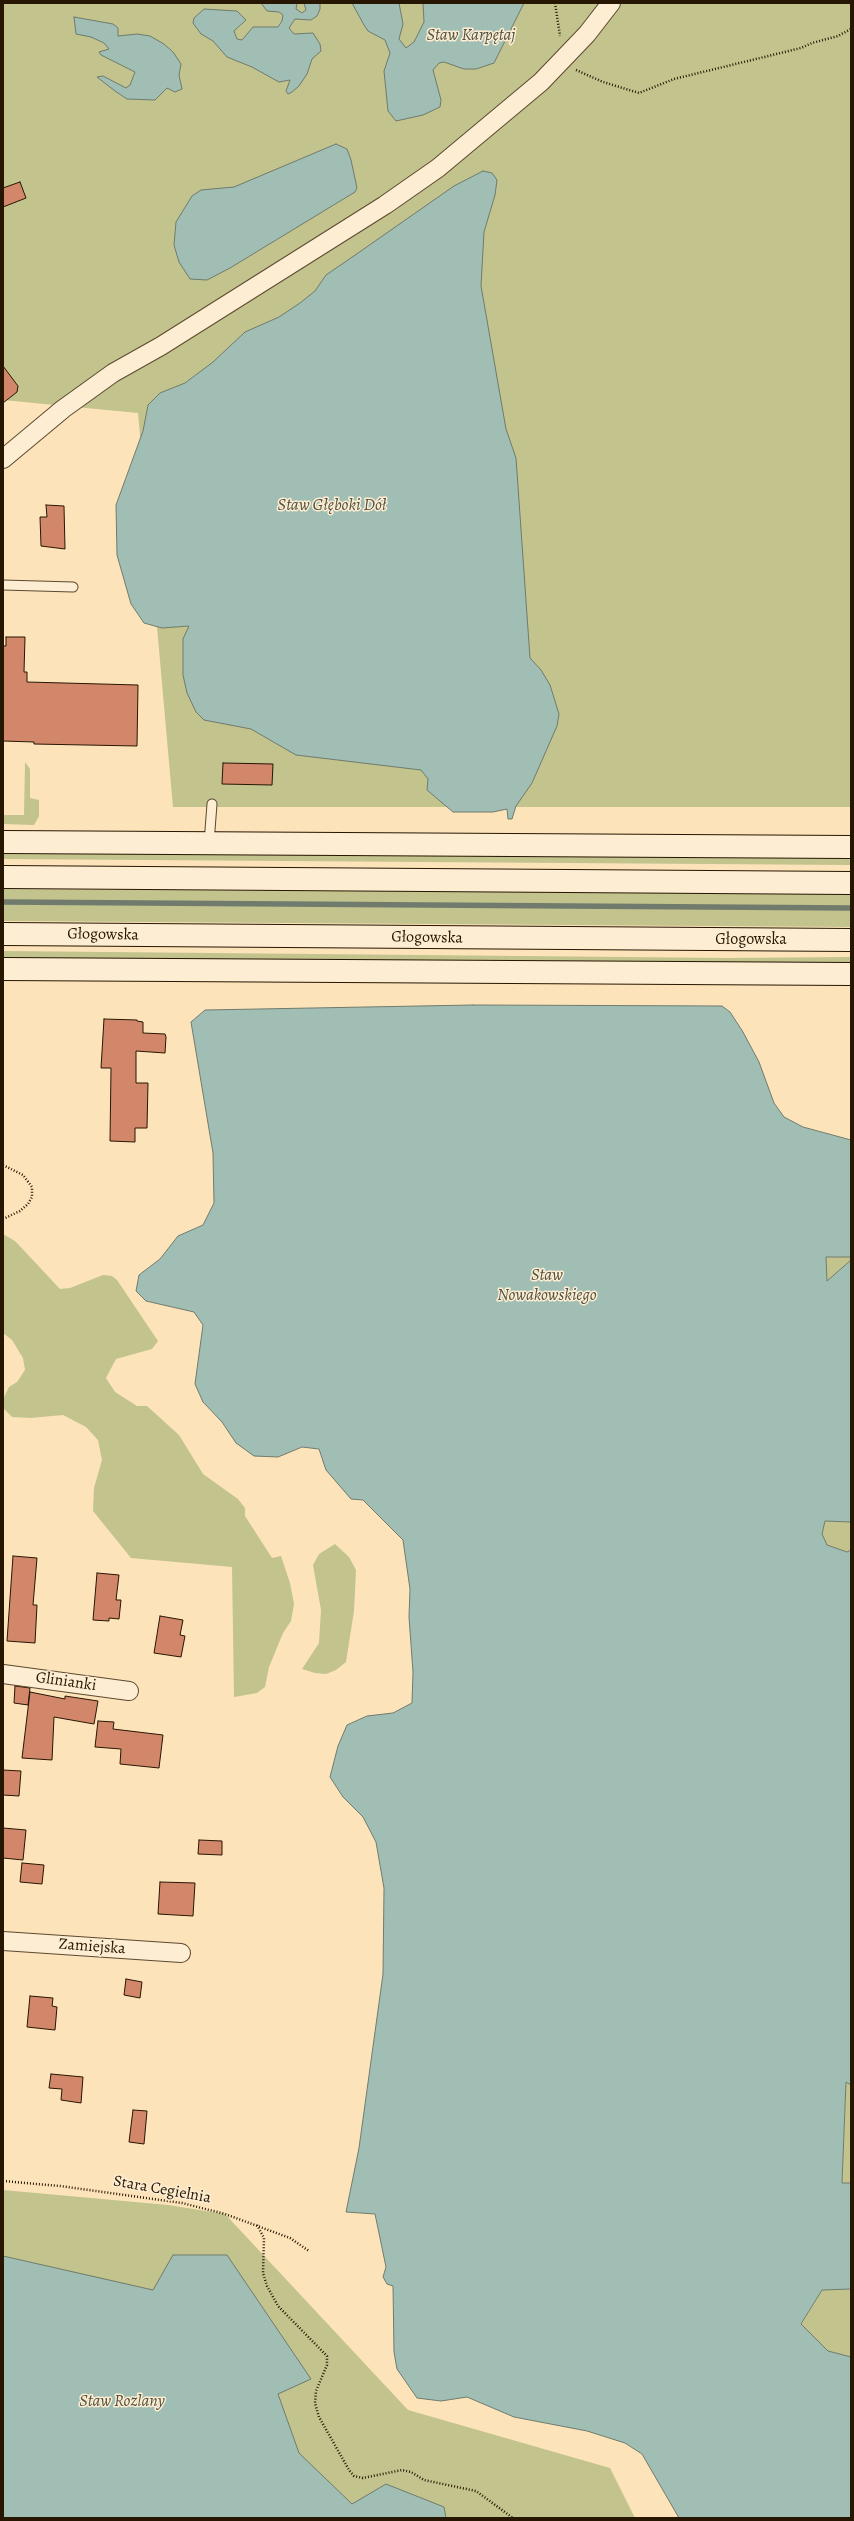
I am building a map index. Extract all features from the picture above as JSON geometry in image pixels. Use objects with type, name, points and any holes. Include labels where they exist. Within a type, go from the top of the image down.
[{"type":"street","points":[[3,460],[63,409],[113,373],[167,342],[427,176],[481,134],[541,82],[599,21],[611,3]]},
{"type":"street","points":[[3,842],[851,847]]},
{"type":"street","points":[[3,877],[851,883]]},
{"type":"street","name":"Głogowska","points":[[3,934],[851,940]]},
{"type":"street","name":"Głogowska","points":[[3,969],[851,974]]},
{"type":"street","name":"Glinianki","points":[[3,1674],[129,1691]]},
{"type":"street","name":"Zamiejska","points":[[3,1940],[181,1953]]},
{"type":"lane","points":[[3,585],[73,587]]},
{"type":"lane","points":[[209,843],[212,804]]},
{"type":"path","points":[[555,3],[563,60],[571,68],[603,82],[639,93],[674,79],[801,48],[812,43],[838,36],[851,29]]},
{"type":"path","points":[[3,1165],[23,1175],[32,1187],[32,1197],[28,1204],[20,1211],[3,1219]]},
{"type":"path","name":"Stara Cegielnia","points":[[3,2181],[60,2186],[182,2203],[258,2225],[290,2238],[309,2251]]},
{"type":"path","points":[[258,2225],[264,2238],[263,2273],[267,2286],[278,2306],[327,2356],[327,2365],[316,2391],[315,2403],[319,2417],[348,2470],[354,2476],[362,2478],[402,2470],[411,2472],[424,2480],[476,2491],[513,2518]]},
{"type":"green space","points":[[3,3],[851,3],[851,807],[173,807],[138,413],[3,400]]},
{"type":"green space","points":[[25,762],[30,769],[30,798],[39,800],[39,816],[34,825],[3,824],[3,815],[24,815]]},
{"type":"green space","points":[[3,851],[851,857],[851,865],[3,859]]},
{"type":"green space","points":[[3,889],[851,894],[851,927],[3,921]]},
{"type":"green space","points":[[3,951],[727,958],[851,957],[851,964],[83,958],[3,959]]},
{"type":"green space","points":[[3,1234],[15,1241],[60,1289],[70,1288],[103,1275],[112,1276],[117,1280],[158,1341],[152,1349],[116,1359],[106,1378],[115,1392],[137,1406],[147,1406],[179,1435],[203,1474],[238,1499],[245,1508],[245,1516],[272,1558],[281,1556],[290,1583],[294,1604],[291,1621],[283,1633],[269,1667],[265,1687],[257,1693],[234,1697],[232,1567],[131,1558],[93,1511],[94,1488],[102,1460],[98,1440],[86,1427],[63,1415],[30,1418],[12,1417],[4,1409],[4,1397],[9,1387],[17,1382],[25,1370],[23,1358],[12,1340],[3,1333]]},
{"type":"green space","points":[[826,1257],[851,1257],[851,1260],[827,1282]]},
{"type":"green space","points":[[825,1521],[851,1522],[851,1550],[847,1552],[826,1545],[822,1534]]},
{"type":"green space","points":[[335,1544],[349,1557],[356,1570],[354,1611],[346,1662],[336,1670],[326,1674],[315,1673],[302,1669],[319,1643],[321,1610],[313,1565],[319,1554]]},
{"type":"green space","points":[[846,2082],[851,2085],[851,2183],[842,2183]]},
{"type":"green space","points":[[3,2190],[168,2205],[225,2214],[408,2410],[610,2468],[635,2518],[3,2518]]},
{"type":"green space","points":[[851,2289],[851,2357],[828,2351],[801,2325],[822,2290]]},
{"type":"water","points":[[261,3],[297,3],[296,9],[302,13],[306,10],[304,3],[320,3],[320,9],[317,16],[311,20],[295,19],[289,28],[294,34],[313,33],[320,44],[321,51],[312,59],[307,74],[299,86],[288,94],[286,91],[290,80],[279,82],[252,67],[227,57],[213,41],[201,34],[193,23],[194,18],[204,9],[237,11],[246,20],[234,31],[237,39],[242,40],[253,27],[278,27],[282,21],[283,15],[279,12],[267,11]]},
{"type":"water","name":"Staw Karpętaj","points":[[352,3],[399,3],[403,24],[399,39],[406,48],[414,42],[424,22],[423,3],[524,3],[494,63],[476,69],[464,69],[444,62],[439,63],[433,70],[441,100],[440,107],[423,115],[396,121],[388,111],[384,71],[390,53],[385,40],[368,31]]},
{"type":"water","points":[[74,17],[113,24],[118,28],[118,36],[137,34],[150,36],[164,44],[173,52],[181,64],[179,75],[182,89],[175,92],[167,88],[155,100],[127,99],[115,91],[97,77],[103,76],[126,88],[130,85],[135,72],[101,55],[99,52],[109,49],[104,43],[91,37],[76,34]]},
{"type":"water","points":[[336,144],[347,149],[357,188],[355,192],[230,268],[207,280],[190,279],[179,262],[174,245],[176,222],[192,196],[201,190],[234,187]]},
{"type":"water","name":"Staw Głęboki Dół","points":[[483,171],[492,173],[497,180],[495,195],[484,232],[481,286],[506,429],[516,458],[530,658],[541,670],[550,685],[559,714],[557,726],[532,783],[516,806],[512,819],[508,819],[507,809],[493,812],[453,812],[427,790],[428,779],[421,770],[296,755],[251,729],[204,720],[196,712],[187,693],[183,675],[183,639],[189,626],[162,628],[144,623],[131,604],[117,555],[116,505],[143,431],[148,405],[160,393],[185,383],[213,362],[245,332],[279,317],[300,303],[315,291],[326,275],[454,186]]},
{"type":"water","name":"Staw Nowakowskiego","points":[[473,1005],[722,1006],[730,1012],[743,1032],[759,1062],[774,1103],[784,1117],[803,1127],[851,1140],[851,1257],[826,1257],[827,1281],[851,1260],[851,1522],[825,1521],[822,1534],[827,1545],[847,1552],[851,1550],[851,2085],[846,2082],[842,2183],[851,2183],[851,2289],[822,2290],[801,2324],[828,2351],[851,2357],[851,2518],[679,2518],[642,2454],[625,2443],[587,2431],[514,2417],[467,2397],[441,2401],[417,2398],[397,2369],[394,2352],[393,2286],[387,2284],[383,2277],[386,2267],[375,2214],[346,2212],[359,2148],[383,1974],[384,1888],[376,1842],[363,1817],[343,1797],[330,1777],[338,1746],[347,1725],[367,1716],[393,1713],[412,1703],[413,1672],[409,1617],[410,1589],[403,1540],[363,1500],[351,1499],[326,1470],[319,1449],[302,1447],[278,1457],[254,1456],[236,1443],[222,1422],[203,1402],[195,1384],[203,1325],[194,1312],[146,1301],[136,1291],[139,1275],[160,1259],[178,1236],[203,1225],[214,1203],[213,1153],[191,1022],[205,1010]]},
{"type":"water","name":"Staw Rozlany","points":[[173,2255],[227,2255],[311,2379],[278,2394],[299,2453],[352,2504],[386,2484],[444,2507],[446,2518],[3,2518],[3,2256],[153,2290]]},
{"type":"building","points":[[20,182],[26,198],[3,207],[3,188]]},
{"type":"building","points":[[3,366],[18,386],[17,392],[3,403]]},
{"type":"building","points":[[46,505],[64,506],[65,549],[41,546],[40,517],[47,517]]},
{"type":"building","points":[[6,637],[25,637],[24,672],[27,672],[27,682],[138,685],[137,746],[34,744],[34,742],[3,741],[3,646],[6,646]]},
{"type":"building","points":[[223,763],[273,764],[272,785],[222,784]]},
{"type":"building","points":[[104,1019],[137,1020],[143,1022],[143,1033],[165,1034],[166,1037],[165,1053],[136,1051],[136,1083],[148,1083],[147,1128],[135,1128],[135,1142],[110,1141],[111,1068],[101,1068]]},
{"type":"building","points":[[13,1556],[37,1558],[33,1605],[37,1605],[35,1643],[7,1641]]},
{"type":"building","points":[[97,1573],[119,1575],[116,1600],[121,1600],[119,1619],[109,1618],[109,1621],[93,1620]]},
{"type":"building","points":[[160,1616],[183,1620],[180,1635],[185,1636],[181,1657],[154,1653]]},
{"type":"building","points":[[15,1686],[30,1688],[28,1705],[14,1703]]},
{"type":"building","points":[[30,1692],[65,1699],[65,1696],[98,1701],[94,1724],[54,1717],[52,1760],[22,1758]]},
{"type":"building","points":[[98,1721],[114,1722],[113,1729],[163,1735],[159,1768],[120,1764],[121,1749],[95,1747]]},
{"type":"building","points":[[3,1770],[21,1771],[19,1796],[3,1795]]},
{"type":"building","points":[[3,1828],[26,1830],[23,1860],[3,1858]]},
{"type":"building","points":[[199,1840],[222,1841],[222,1855],[198,1854]]},
{"type":"building","points":[[22,1863],[44,1865],[42,1884],[20,1882]]},
{"type":"building","points":[[160,1882],[195,1883],[193,1916],[158,1914]]},
{"type":"building","points":[[126,1979],[142,1982],[140,1998],[124,1995]]},
{"type":"building","points":[[30,1996],[53,1998],[52,2006],[57,2007],[55,2030],[27,2027]]},
{"type":"building","points":[[51,2074],[83,2077],[81,2103],[61,2100],[62,2089],[49,2088]]},
{"type":"building","points":[[133,2110],[147,2111],[144,2144],[129,2142]]},
{"type":"waterway","points":[[3,902],[851,908]]}]
